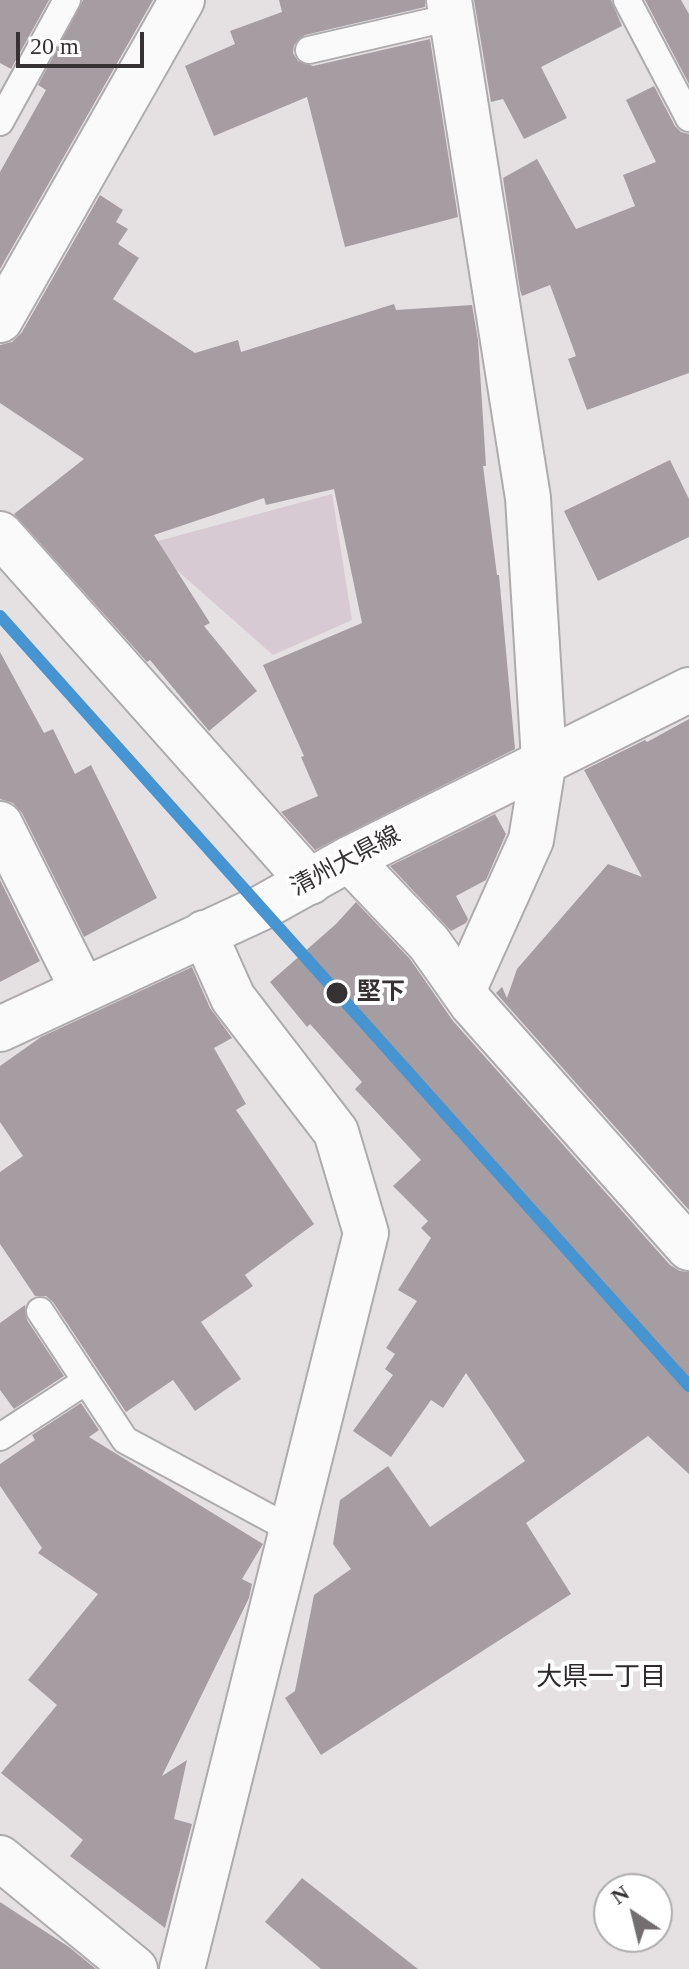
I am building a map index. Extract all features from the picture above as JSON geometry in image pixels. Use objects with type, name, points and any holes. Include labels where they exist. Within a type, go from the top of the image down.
[{"type":"street","points":[[0,320],[182,0]]},
{"type":"street","points":[[451,9],[528,498],[544,760],[531,840],[463,991]]},
{"type":"street","points":[[0,534],[310,882]]},
{"type":"street","name":"清州大県線","points":[[0,1029],[263,907],[349,859],[689,690]]},
{"type":"street","points":[[0,824],[83,990]]},
{"type":"street","points":[[349,859],[429,943],[463,991],[689,1248]]},
{"type":"street","points":[[182,1969],[366,1233],[336,1132],[233,998],[204,933]]},
{"type":"street","points":[[0,1858],[135,1969]]},
{"type":"lane","points":[[0,122],[67,0]]},
{"type":"lane","points":[[627,0],[689,118]]},
{"type":"lane","points":[[309,50],[451,9]]},
{"type":"lane","points":[[40,1311],[125,1440],[292,1530]]},
{"type":"lane","points":[[0,1437],[86,1381]]},
{"type":"shaded area","points":[[332,494],[352,620],[273,655],[147,544]]},
{"type":"building","points":[[0,0],[49,0],[11,69],[0,63]]},
{"type":"building","points":[[83,0],[153,0],[0,269],[0,172],[46,90],[38,85]]},
{"type":"building","points":[[279,0],[425,0],[425,7],[305,35],[294,45],[293,53],[298,61],[313,66],[430,39],[458,217],[345,247],[307,97],[214,136],[185,66],[235,44],[230,31],[282,12]]},
{"type":"building","points":[[474,0],[611,0],[622,26],[541,67],[567,118],[524,139],[503,99],[491,102]]},
{"type":"building","points":[[645,0],[681,0],[689,14],[689,84]]},
{"type":"building","points":[[654,86],[675,126],[689,134],[689,373],[587,410],[568,359],[576,356],[550,285],[522,296],[503,178],[537,159],[576,229],[635,206],[623,175],[656,162],[626,100]]},
{"type":"building","points":[[100,195],[123,210],[116,222],[128,229],[118,244],[139,258],[113,299],[195,353],[238,340],[241,352],[394,304],[396,310],[472,305],[478,340],[486,466],[483,466],[499,575],[515,749],[315,850],[281,812],[318,796],[301,757],[304,756],[263,665],[362,623],[334,489],[266,505],[264,498],[154,535],[210,623],[204,626],[257,691],[209,731],[150,660],[147,662],[14,514],[84,459],[0,403],[0,345],[12,342],[22,332]]},
{"type":"building","points":[[670,460],[689,499],[689,537],[598,581],[564,511]]},
{"type":"building","points":[[0,652],[44,733],[53,729],[75,774],[91,765],[157,898],[84,937],[22,813],[13,803],[0,799]]},
{"type":"building","points":[[689,719],[689,1210],[496,993],[502,987],[507,998],[517,969],[608,864],[642,877],[584,770]]},
{"type":"building","points":[[495,814],[506,834],[486,880],[456,896],[468,919],[451,931],[390,866]]},
{"type":"building","points":[[0,880],[40,961],[0,982]]},
{"type":"building","points":[[356,902],[410,959],[453,1021],[670,1265],[689,1272],[689,1474],[648,1436],[526,1523],[571,1594],[321,1755],[285,1698],[295,1691],[314,1595],[351,1569],[333,1544],[340,1500],[388,1466],[430,1527],[525,1461],[466,1373],[443,1408],[431,1400],[391,1457],[353,1431],[393,1375],[385,1369],[395,1354],[386,1348],[417,1301],[398,1290],[431,1238],[421,1228],[428,1221],[393,1186],[421,1160],[355,1089],[362,1082],[310,1024],[307,1027],[270,982],[336,924]]},
{"type":"building","points":[[192,967],[210,1008],[232,1038],[214,1048],[246,1104],[236,1110],[314,1224],[245,1275],[253,1286],[201,1322],[241,1379],[195,1411],[173,1380],[126,1412],[53,1302],[46,1296],[35,1296],[0,1244],[0,1172],[23,1156],[0,1122],[0,1066],[41,1037]]},
{"type":"building","points":[[25,1305],[27,1320],[64,1376],[14,1409],[0,1390],[0,1323]]},
{"type":"building","points":[[81,1403],[99,1430],[89,1437],[263,1544],[242,1579],[252,1584],[249,1598],[162,1776],[187,1760],[174,1819],[192,1824],[165,1928],[70,1856],[83,1840],[1,1773],[57,1705],[28,1680],[98,1594],[38,1553],[42,1548],[0,1486],[0,1464],[35,1440],[32,1435]]},
{"type":"building","points":[[302,1878],[418,1969],[321,1969],[265,1922]]},
{"type":"building","points":[[0,1902],[69,1947],[96,1969],[0,1969]]},
{"type":"transit line","points":[[0,616],[689,1386]]},
{"type":"place","name":"堅下","points":[[337,993]]},
{"type":"district","name":"大県一丁目","points":[[601,1678]]}]
